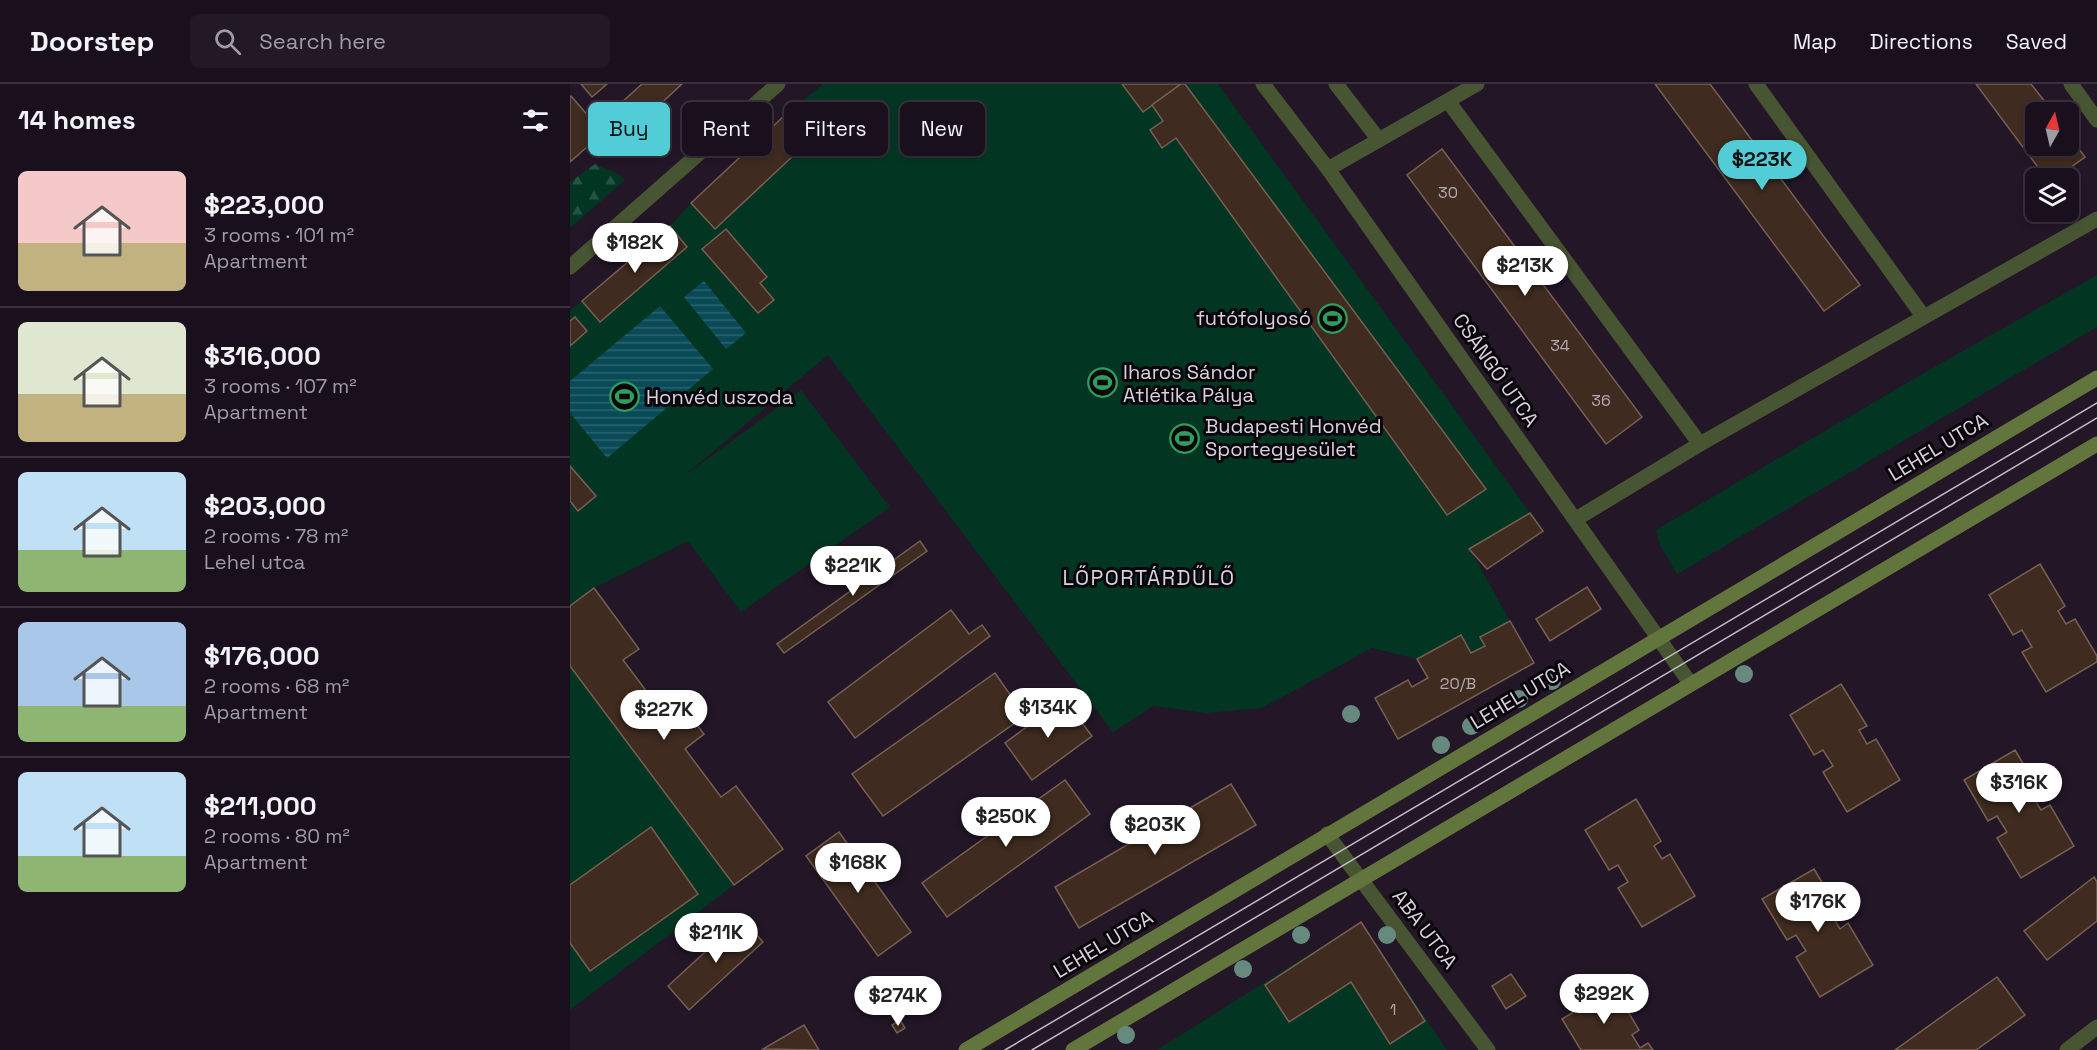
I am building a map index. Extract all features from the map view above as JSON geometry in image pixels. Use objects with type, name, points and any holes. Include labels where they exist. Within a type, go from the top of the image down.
[{"type":"main road","name":"LEHEL UTCA","points":[[966,1050],[1659,636],[2097,378]]},
{"type":"main road","points":[[1073,1050],[2097,444]]},
{"type":"street","points":[[570,267],[778,84]]},
{"type":"street","name":"CSÁNGÓ UTCA","points":[[1263,84],[1328,169],[1690,683]]},
{"type":"street","points":[[1336,84],[1379,140]]},
{"type":"street","points":[[1328,169],[1477,84]]},
{"type":"street","points":[[1756,84],[1923,316]]},
{"type":"street","points":[[2071,84],[2097,120]]},
{"type":"street","points":[[1448,101],[1700,444]]},
{"type":"street","points":[[1576,519],[1700,444],[2097,219]]},
{"type":"street","name":"ABA UTCA","points":[[1327,834],[1488,1050]]},
{"type":"street","points":[[2067,1050],[2097,1027]]},
{"type":"green space","name":"Budapesti Honvéd Sportegyesület","points":[[823,84],[1218,84],[1530,513],[1470,549],[1510,621],[1481,637],[1485,646],[1471,653],[1461,635],[1417,659],[1372,648],[1262,708],[1206,713],[1153,706],[1113,732],[828,355],[683,477],[801,390],[890,507],[741,612],[688,541],[594,588],[570,606],[570,311],[670,226],[741,156],[772,156],[772,127],[784,116],[784,156],[888,156],[888,102],[801,102]]},
{"type":"green space","points":[[595,164],[618,174],[625,180],[570,228],[570,182]]},
{"type":"green space","points":[[2097,275],[2097,327],[1677,574],[1660,545],[1656,530],[1929,370]]},
{"type":"green space","points":[[570,666],[734,885],[570,1010]]},
{"type":"green space","points":[[1361,922],[1447,1050],[1157,1050]]},
{"type":"water","points":[[704,281],[746,333],[726,349],[684,297]]},
{"type":"water","name":"Honvéd uszoda","points":[[660,306],[713,369],[607,458],[570,413],[570,381]]},
{"type":"building","points":[[581,84],[607,84],[592,97]]},
{"type":"building","points":[[642,84],[682,84],[663,102],[622,102]]},
{"type":"building","points":[[1122,84],[1181,84],[1143,112]]},
{"type":"building","name":"futófolyosó","points":[[1181,84],[1185,84],[1486,489],[1447,515],[1176,138],[1162,148],[1150,130],[1163,121],[1152,105]]},
{"type":"building","points":[[1655,84],[1710,84],[1860,285],[1824,311]]},
{"type":"building","points":[[1976,84],[2031,84],[2045,102],[2025,102],[2025,150]]},
{"type":"building","points":[[570,97],[588,116],[588,146],[570,162]]},
{"type":"building","points":[[784,116],[784,156],[793,156],[715,229],[691,203],[741,156],[772,156],[772,127]]},
{"type":"building","points":[[1442,149],[1642,417],[1606,444],[1407,175]]},
{"type":"building","points":[[2079,149],[2085,157],[2070,168],[2039,168],[2030,156],[2079,156]]},
{"type":"building","points":[[670,226],[687,247],[600,322],[582,301]]},
{"type":"building","points":[[726,229],[767,277],[760,283],[774,300],[758,313],[702,249]]},
{"type":"building","points":[[575,317],[587,331],[570,346],[570,321]]},
{"type":"building","points":[[570,466],[596,496],[578,511],[570,501]]},
{"type":"building","points":[[1530,513],[1543,531],[1487,569],[1469,549]]},
{"type":"building","points":[[920,541],[927,551],[784,653],[777,644]]},
{"type":"building","points":[[2040,564],[2065,606],[2058,611],[2066,624],[2075,619],[2097,656],[2097,662],[2046,692],[2022,652],[2032,647],[2022,630],[2013,635],[1989,595]]},
{"type":"building","points":[[1587,587],[1601,609],[1550,641],[1536,619]]},
{"type":"building","points":[[594,588],[639,649],[623,660],[656,704],[672,692],[704,734],[685,749],[721,797],[736,786],[783,849],[734,885],[570,666],[570,606]]},
{"type":"building","points":[[951,610],[969,634],[982,625],[990,636],[855,738],[828,702]]},
{"type":"building","points":[[1510,621],[1534,663],[1398,739],[1375,698],[1408,680],[1412,687],[1428,678],[1417,659],[1461,635],[1471,653],[1485,646],[1480,637]]},
{"type":"building","points":[[995,673],[1025,716],[883,816],[852,774]]},
{"type":"building","points":[[1841,684],[1867,726],[1859,730],[1867,744],[1876,739],[1900,780],[1847,812],[1823,772],[1833,766],[1823,750],[1814,755],[1790,715]]},
{"type":"building","points":[[1064,699],[1092,736],[1032,780],[1005,743]]},
{"type":"building","points":[[2015,750],[2040,792],[2033,797],[2041,810],[2050,805],[2074,846],[2021,878],[1997,838],[2007,832],[1997,816],[1988,821],[1964,780]]},
{"type":"building","points":[[1065,780],[1090,814],[947,917],[922,883]]},
{"type":"building","points":[[1231,784],[1256,825],[1079,928],[1055,887]]},
{"type":"building","points":[[1636,799],[1661,841],[1654,846],[1662,859],[1670,854],[1695,896],[1642,927],[1618,888],[1628,882],[1618,865],[1609,870],[1585,830]]},
{"type":"building","points":[[651,827],[698,894],[590,971],[570,943],[570,885]]},
{"type":"building","points":[[839,832],[911,932],[878,956],[806,856]]},
{"type":"building","points":[[1814,869],[1839,911],[1832,915],[1840,929],[1848,923],[1873,965],[1820,997],[1796,957],[1806,951],[1796,935],[1787,940],[1762,899]]},
{"type":"building","points":[[2094,877],[2097,882],[2097,921],[2047,960],[2024,931]]},
{"type":"building","points":[[742,918],[763,942],[689,1010],[668,986]]},
{"type":"building","points":[[1361,922],[1425,1021],[1390,1044],[1351,982],[1289,1022],[1265,985]]},
{"type":"building","points":[[1511,974],[1526,996],[1506,1009],[1492,986]]},
{"type":"building","points":[[1997,977],[2025,1015],[1976,1050],[1895,1050]]},
{"type":"building","points":[[1614,988],[1639,1030],[1632,1035],[1640,1048],[1648,1043],[1653,1050],[1581,1050],[1562,1019]]},
{"type":"building","points":[[900,1020],[905,1028],[897,1033],[892,1025]]},
{"type":"building","points":[[804,1025],[819,1050],[763,1049]]},
{"type":"tram line","points":[[1005,1050],[2097,403]]},
{"type":"tram line","points":[[1032,1050],[2097,418]]},
{"type":"place","name":"futófolyosó","points":[[1332,318]]},
{"type":"place","name":"Iharos Sándor Atlétika Pálya","points":[[1102,383]]},
{"type":"place","name":"Honvéd uszoda","points":[[625,397]]},
{"type":"place","name":"Budapesti Honvéd Sportegyesület","points":[[1184,438]]},
{"type":"district","name":"LŐPORTÁRDŰLŐ","points":[[1149,578]]}]
